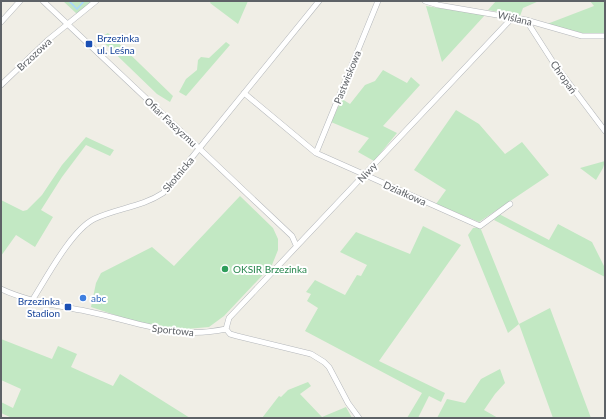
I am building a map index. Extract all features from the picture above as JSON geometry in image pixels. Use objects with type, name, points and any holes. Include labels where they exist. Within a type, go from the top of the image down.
[{"type":"street","points":[[1,22],[20,1]]},
{"type":"street","name":"Ofiar Faszyzmu","points":[[43,1],[292,236],[296,245]]},
{"type":"street","name":"Brzozowa","points":[[1,85],[48,40],[96,1]]},
{"type":"street","name":"Skotnicka","points":[[33,299],[77,232],[94,219],[151,201],[163,193],[320,1]]},
{"type":"street","name":"Pastwiskowa","points":[[316,153],[378,1]]},
{"type":"street","name":"Wiślana","points":[[425,1],[438,5],[513,17],[582,36],[605,36]]},
{"type":"street","name":"Niwy","points":[[226,329],[226,322],[229,318],[296,245],[365,175],[513,17]]},
{"type":"street","name":"Chropań","points":[[526,20],[558,68],[605,131]]},
{"type":"street","name":"Działkowa","points":[[244,93],[316,153],[480,226],[510,204]]},
{"type":"street","name":"Sportowa","points":[[2,292],[112,316],[141,326],[164,331],[188,333],[226,329]]},
{"type":"street","points":[[226,329],[230,334],[311,354],[324,362],[329,367],[348,403],[359,418]]},
{"type":"green space","points":[[63,1],[92,1],[77,14]]},
{"type":"green space","points":[[211,1],[248,1],[238,24],[210,3]]},
{"type":"green space","points":[[496,1],[539,1],[523,8],[520,16],[488,10]]},
{"type":"green space","points":[[590,1],[605,1],[605,34],[582,33],[547,24],[594,6]]},
{"type":"green space","points":[[426,6],[485,15],[442,62]]},
{"type":"green space","points":[[108,33],[173,96],[170,102],[157,94],[99,38]]},
{"type":"green space","points":[[226,42],[230,45],[186,96],[179,92],[186,79],[197,70],[198,60],[201,57],[209,58]]},
{"type":"green space","points":[[383,70],[407,83],[411,77],[420,85],[383,126],[397,133],[374,161],[358,152],[369,138],[331,122],[342,99],[350,104],[365,85],[375,81]]},
{"type":"green space","points":[[456,110],[479,124],[505,154],[522,142],[549,175],[479,222],[436,204],[446,190],[414,170]]},
{"type":"green space","points":[[86,137],[114,150],[110,156],[86,145],[62,177],[41,210],[53,217],[35,247],[16,235],[1,256],[1,200],[23,211],[27,210],[42,195],[62,165]]},
{"type":"green space","points":[[605,161],[596,180],[580,168]]},
{"type":"green space","points":[[240,196],[273,228],[278,239],[278,250],[272,265],[224,316],[209,327],[175,330],[142,324],[91,307],[96,283],[101,273],[152,247],[174,266]]},
{"type":"green space","points":[[499,214],[549,240],[558,224],[592,242],[605,268],[605,277],[494,220]]},
{"type":"green space","points":[[423,226],[461,245],[379,361],[445,393],[441,402],[429,396],[418,418],[407,418],[422,393],[305,331],[318,308],[307,301],[311,294],[306,292],[315,280],[345,295],[357,275],[361,276],[367,265],[340,252],[356,232],[410,254]]},
{"type":"green space","points":[[480,227],[519,324],[508,333],[468,235],[473,228]]},
{"type":"green space","points":[[550,308],[591,418],[553,418],[519,324]]},
{"type":"green space","points":[[1,339],[52,359],[58,346],[77,354],[71,367],[113,386],[120,374],[190,418],[12,418],[1,413],[1,402],[13,408],[21,389],[1,380]]},
{"type":"green space","points":[[500,369],[505,383],[484,410],[498,418],[437,418],[447,399],[465,403],[481,379]]},
{"type":"green space","points":[[308,382],[311,386],[300,394],[322,417],[346,407],[352,418],[262,418],[279,396],[281,397],[288,390]]},
{"type":"waterway","points":[[69,1],[77,9],[84,1]]},
{"type":"place","name":"Brzezinka ul. Leśna","points":[[89,44]]},
{"type":"place","name":"OKSIR Brzezinka","points":[[225,269]]},
{"type":"place","name":"abc","points":[[83,298]]},
{"type":"place","name":"Brzezinka Stadion","points":[[68,307]]}]
